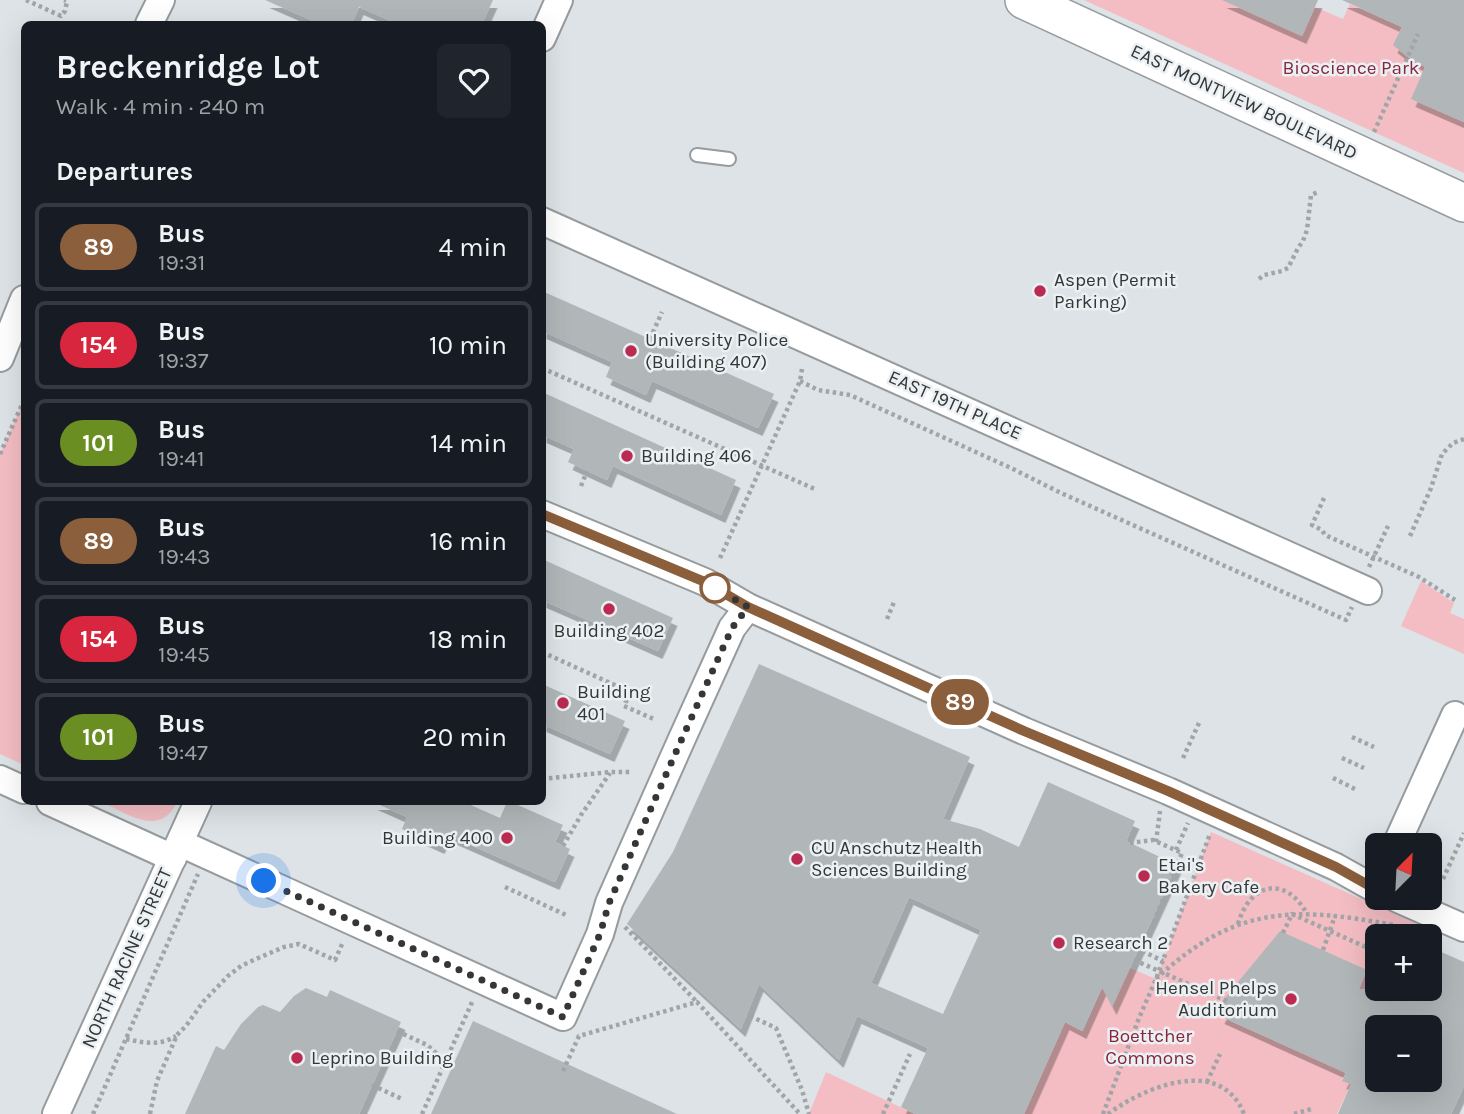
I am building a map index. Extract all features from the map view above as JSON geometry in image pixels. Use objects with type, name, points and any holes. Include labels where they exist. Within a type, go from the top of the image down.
[{"type":"street","points":[[150,21],[161,0]]},
{"type":"street","points":[[546,29],[559,0]]},
{"type":"street","name":"EAST MONTVIEW BOULEVARD","points":[[1024,0],[1464,202]]},
{"type":"street","name":"EAST 19TH PLACE","points":[[546,223],[1368,590]]},
{"type":"street","points":[[0,358],[21,306]]},
{"type":"street","points":[[546,516],[705,582],[748,607],[1024,731],[1168,791],[1365,883]]},
{"type":"street","points":[[58,805],[176,850],[571,1026],[609,903],[732,628],[748,607]]},
{"type":"street","points":[[1401,833],[1455,715]]},
{"type":"street","points":[[0,779],[21,789]]},
{"type":"street","name":"NORTH RACINE STREET","points":[[57,1114],[197,805]]},
{"type":"street","points":[[1423,910],[1464,928]]},
{"type":"lane","points":[[697,155],[729,159]]},
{"type":"path","points":[[26,0],[61,16]]},
{"type":"path","points":[[60,21],[67,6],[67,1],[64,0]]},
{"type":"path","points":[[1374,133],[1418,34]]},
{"type":"path","points":[[1259,278],[1288,268],[1307,230],[1311,195],[1318,192]]},
{"type":"path","points":[[650,339],[662,312]]},
{"type":"path","points":[[720,558],[803,369]]},
{"type":"path","points":[[546,370],[817,490]]},
{"type":"path","points":[[800,381],[818,390],[850,395],[1346,620]]},
{"type":"path","points":[[0,454],[21,407]]},
{"type":"path","points":[[1410,536],[1432,488],[1442,454],[1453,443],[1464,439]]},
{"type":"path","points":[[580,486],[587,471]]},
{"type":"path","points":[[1324,498],[1312,525],[1322,530],[1325,535],[1419,577],[1455,600]]},
{"type":"path","points":[[887,619],[894,602]]},
{"type":"path","points":[[546,654],[630,692],[624,706],[656,720]]},
{"type":"path","points":[[1183,758],[1199,723]]},
{"type":"path","points":[[1352,737],[1374,747]]},
{"type":"path","points":[[1342,758],[1364,768]]},
{"type":"path","points":[[563,846],[610,772]]},
{"type":"path","points":[[546,779],[632,772]]},
{"type":"path","points":[[1333,778],[1355,789]]},
{"type":"path","points":[[1155,841],[1160,810]]},
{"type":"path","points":[[1175,850],[1189,822]]},
{"type":"path","points":[[1106,1114],[1139,1018],[1211,832]]},
{"type":"path","points":[[1443,879],[1464,833]]},
{"type":"path","points":[[1130,843],[1155,841],[1182,853],[1142,951],[1163,961]]},
{"type":"path","points":[[93,1114],[202,866]]},
{"type":"path","points":[[505,887],[566,915]]},
{"type":"path","points":[[1238,924],[1251,898],[1271,888],[1291,895],[1301,903],[1307,914]]},
{"type":"path","points":[[1292,914],[1365,948]]},
{"type":"path","points":[[1283,933],[1292,914]]},
{"type":"path","points":[[1156,979],[1186,953],[1214,936],[1238,924],[1265,917],[1307,914],[1383,924]]},
{"type":"path","points":[[1323,950],[1335,916]]},
{"type":"path","points":[[623,925],[800,1114]]},
{"type":"path","points":[[150,1113],[157,1081],[177,1035],[228,976],[241,966],[284,947],[299,944],[335,960],[344,941]]},
{"type":"path","points":[[1134,960],[1227,1001]]},
{"type":"path","points":[[422,1114],[473,999]]},
{"type":"path","points":[[563,1071],[571,1026],[697,1002]]},
{"type":"path","points":[[750,1016],[776,1028],[809,1114]]},
{"type":"path","points":[[397,1031],[428,1045],[453,1064]]},
{"type":"path","points":[[127,1039],[150,1043],[170,1040],[177,1035]]},
{"type":"path","points":[[883,1114],[910,1054]]},
{"type":"path","points":[[1208,1082],[1220,1054]]},
{"type":"path","points":[[1106,1114],[1161,1086],[1184,1082],[1208,1082],[1221,1087],[1239,1102],[1244,1114]]},
{"type":"path","points":[[372,1085],[402,1099]]},
{"type":"path","points":[[1294,1114],[1311,1109]]},
{"type":"green space","name":"Bioscience Park","points":[[1084,0],[1222,0],[1315,7],[1343,19],[1350,4],[1402,27],[1394,45],[1426,66],[1412,99],[1464,122],[1464,173]]},
{"type":"green space","points":[[21,407],[21,764],[0,754],[0,454]]},
{"type":"green space","points":[[1421,581],[1454,603],[1450,613],[1464,619],[1464,654],[1401,626]]},
{"type":"green space","points":[[108,805],[175,805],[162,819],[153,821],[133,817]]},
{"type":"green space","name":"Boettcher Commons","points":[[1211,832],[1365,901],[1365,910],[1386,910],[1417,924],[1365,924],[1365,1001],[1388,1001],[1381,1015],[1365,1015],[1232,989],[1221,1017],[1325,1063],[1349,1064],[1342,1080],[1351,1084],[1337,1114],[1024,1114],[1065,1022],[1083,1031],[1109,973],[1124,980],[1130,968],[1156,979]]},
{"type":"green space","points":[[826,1072],[915,1114],[809,1114]]},
{"type":"building","points":[[265,0],[493,0],[483,21],[391,21],[359,7],[353,21],[313,21]]},
{"type":"building","points":[[1222,0],[1318,0],[1302,36]]},
{"type":"building","points":[[1342,0],[1464,0],[1464,122],[1411,99],[1425,67],[1393,45],[1402,27]]},
{"type":"building","name":"University Police (Building 407)","points":[[546,293],[774,394],[758,428],[652,381],[646,395],[606,377],[612,362],[546,333]]},
{"type":"building","name":"Building 406","points":[[546,394],[736,480],[721,515],[613,466],[607,480],[568,462],[574,449],[546,437]]},
{"type":"building","name":"Building 402","points":[[546,561],[673,618],[658,651],[546,602]]},
{"type":"building","points":[[759,664],[970,757],[943,819],[980,829],[1019,847],[1048,782],[1135,821],[1126,841],[1177,865],[1112,1007],[1102,987],[1082,1031],[1065,1022],[1024,1114],[915,1114],[901,1107],[928,1048],[857,1016],[839,1060],[759,984],[741,1029],[627,924],[673,852]],"holes":[[[909,897],[981,930],[943,1014],[871,983]]]},
{"type":"building","name":"Building 401","points":[[546,686],[625,721],[610,754],[546,726]]},
{"type":"building","name":"Building 400","points":[[380,805],[471,805],[500,818],[506,805],[518,805],[563,825],[555,842],[570,849],[555,882],[446,834],[440,846],[402,829],[407,817]]},
{"type":"building","points":[[1280,931],[1365,969],[1359,989],[1365,989],[1365,1001],[1442,1001],[1442,952],[1464,962],[1464,1086],[1451,1114],[1338,1114],[1351,1084],[1342,1081],[1346,1073],[1220,1016],[1225,1006],[1220,1004]]},
{"type":"building","name":"Leprino Building","points":[[306,988],[327,997],[330,990],[401,1022],[359,1114],[185,1114],[216,1046],[224,1050],[241,1024],[258,1007],[263,1005],[280,1012],[294,996]]},
{"type":"building","points":[[473,1021],[677,1114],[431,1114]]},
{"type":"bus line","name":"89","points":[[546,516],[705,582],[748,607],[1024,731],[1168,791],[1336,867],[1365,883]]},
{"type":"place","name":"Aspen (Permit Parking)","points":[[1040,291]]},
{"type":"place","name":"University Police (Building 407)","points":[[631,351]]},
{"type":"place","name":"Building 406","points":[[627,456]]},
{"type":"place","name":"Building 402","points":[[609,609]]},
{"type":"place","name":"Building 401","points":[[563,703]]},
{"type":"place","name":"Building 400","points":[[507,838]]},
{"type":"place","name":"CU Anschutz Health Sciences Building","points":[[797,859]]},
{"type":"place","name":"Etai's Bakery Cafe","points":[[1144,876]]},
{"type":"place","name":"Research 2","points":[[1059,943]]},
{"type":"place","name":"Hensel Phelps Auditorium","points":[[1291,999]]},
{"type":"place","name":"Leprino Building","points":[[297,1058]]},
{"type":"route","points":[[264,881],[563,1017],[600,934],[609,903],[680,743],[732,628],[748,607],[705,582],[715,588]]}]
